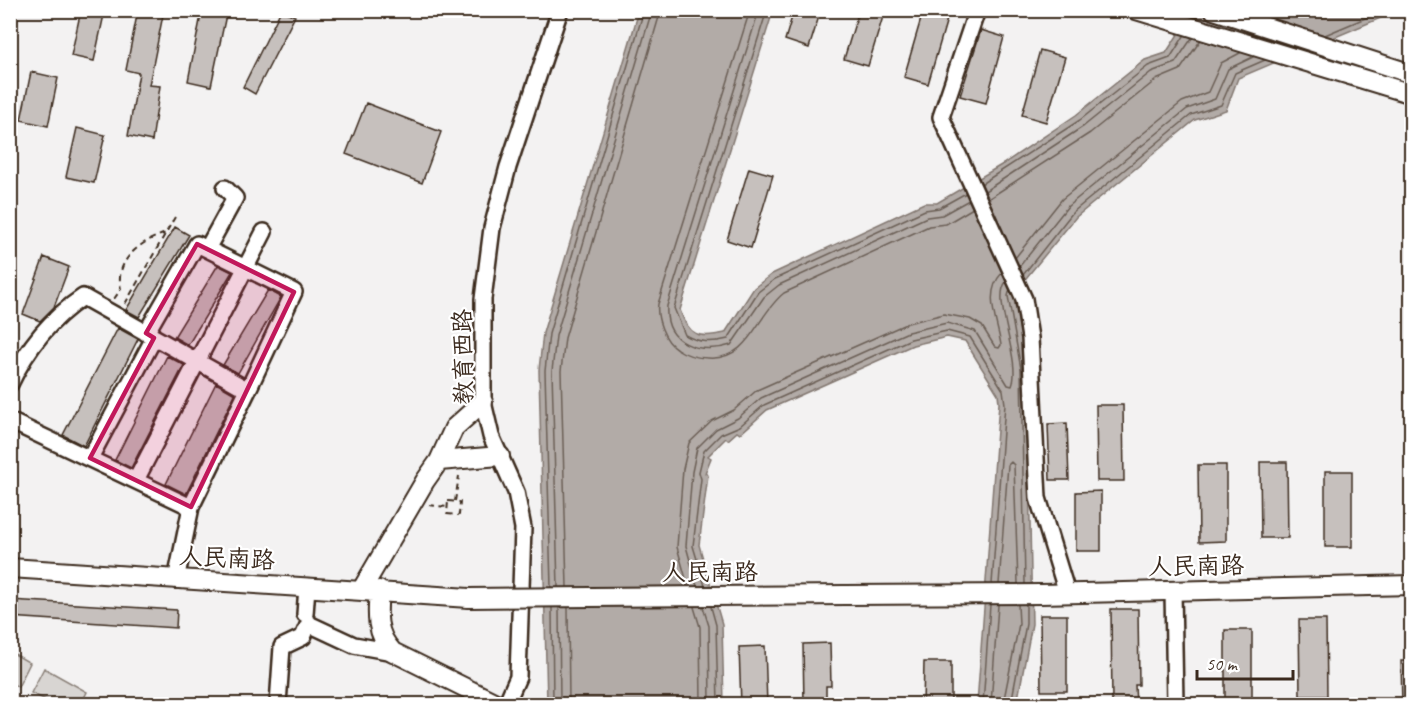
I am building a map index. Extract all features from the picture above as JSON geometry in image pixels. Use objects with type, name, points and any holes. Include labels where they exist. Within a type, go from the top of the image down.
[{"type":"main road","points":[[1136,10],[1412,94]]},
{"type":"main road","points":[[1214,10],[1412,74]]},
{"type":"main road","points":[[483,402],[454,428],[371,590],[384,643],[393,652],[498,705]]},
{"type":"main road","points":[[439,461],[500,456]]},
{"type":"main road","name":"人民南路","points":[[10,568],[469,598],[1041,594],[1412,585]]},
{"type":"street","name":"教育西路","points":[[507,705],[518,677],[523,528],[516,492],[500,456],[483,402],[483,299],[492,228],[508,166],[560,10]]},
{"type":"street","points":[[977,10],[941,117],[1024,299],[1030,338],[1038,498],[1067,593]]},
{"type":"street","points":[[207,249],[235,198],[225,188]]},
{"type":"street","points":[[136,480],[264,232]]},
{"type":"street","points":[[90,458],[197,244],[294,292],[191,507],[176,580]]},
{"type":"street","points":[[10,384],[30,350],[57,314],[83,297],[248,390]]},
{"type":"street","points":[[10,421],[191,507]]},
{"type":"street","points":[[278,705],[282,647],[297,641],[307,620],[308,587]]},
{"type":"street","points":[[1173,591],[1175,705]]},
{"type":"street","points":[[307,620],[354,645],[393,652]]},
{"type":"path","points":[[117,317],[175,217]]},
{"type":"path","points":[[103,308],[117,296],[121,289],[119,273],[130,254],[147,239],[166,233]]},
{"type":"path","points":[[455,501],[462,458]]},
{"type":"path","points":[[448,501],[455,501],[460,502],[459,515],[447,514],[448,501]]},
{"type":"highlighted area","points":[[197,244],[294,292],[191,507],[90,458],[154,338],[146,333]]},
{"type":"shaded area","points":[[11,652],[30,663],[18,687],[11,683]]},
{"type":"shaded area","points":[[44,668],[87,692],[81,704],[54,704],[31,693]]},
{"type":"water","points":[[639,11],[773,11],[680,310],[691,330],[696,334],[708,336],[725,333],[754,288],[772,274],[924,203],[937,203],[1003,164],[1076,115],[1145,60],[1166,53],[1193,11],[1397,11],[1238,78],[1226,110],[1195,120],[1076,217],[1013,294],[1027,369],[1032,624],[1017,704],[977,704],[998,394],[965,341],[947,337],[913,345],[767,410],[740,434],[737,432],[728,440],[726,438],[708,456],[711,458],[705,473],[708,475],[699,545],[722,624],[724,704],[547,704],[539,370],[543,333]]},
{"type":"building","points":[[81,10],[105,10],[94,61],[71,56]]},
{"type":"building","points":[[138,10],[164,10],[149,85],[160,86],[152,141],[128,136],[139,73],[126,70]]},
{"type":"building","points":[[202,10],[227,10],[211,86],[188,81]]},
{"type":"building","points":[[281,10],[295,16],[255,94],[243,87]]},
{"type":"building","points":[[794,10],[821,10],[809,48],[785,40]]},
{"type":"building","points":[[859,10],[885,10],[868,66],[844,59]]},
{"type":"building","points":[[923,12],[947,19],[928,84],[904,77]]},
{"type":"building","points":[[981,30],[1004,37],[986,103],[960,96]]},
{"type":"building","points":[[1040,50],[1065,57],[1046,122],[1022,115]]},
{"type":"building","points":[[31,72],[58,78],[48,126],[21,120]]},
{"type":"building","points":[[366,103],[441,132],[422,183],[346,154]]},
{"type":"building","points":[[77,128],[105,135],[94,183],[66,177]]},
{"type":"building","points":[[749,168],[773,175],[751,248],[727,240]]},
{"type":"building","points":[[175,227],[189,235],[139,317],[126,310]]},
{"type":"building","points":[[44,257],[69,267],[54,307],[40,321],[23,314]]},
{"type":"building","points":[[218,265],[232,272],[188,345],[174,337]]},
{"type":"building","points":[[268,290],[281,297],[238,373],[223,365]]},
{"type":"building","points":[[118,328],[138,339],[84,446],[63,435]]},
{"type":"building","points":[[167,356],[184,365],[131,468],[115,460]]},
{"type":"building","points":[[216,383],[235,394],[186,494],[166,484]]},
{"type":"building","points":[[1096,405],[1123,405],[1124,481],[1097,481]]},
{"type":"building","points":[[1067,423],[1069,480],[1050,480],[1048,424]]},
{"type":"building","points":[[1260,462],[1287,462],[1288,538],[1261,538]]},
{"type":"building","points":[[1198,465],[1226,465],[1226,541],[1199,542]]},
{"type":"building","points":[[1325,471],[1352,471],[1352,547],[1325,547]]},
{"type":"building","points":[[1101,491],[1101,551],[1076,551],[1076,492]]},
{"type":"building","points":[[10,600],[177,610],[176,628],[10,617]]},
{"type":"building","points":[[1111,609],[1138,609],[1139,685],[1135,685],[1136,705],[1112,705]]},
{"type":"building","points":[[1040,615],[1067,615],[1067,691],[1041,691]]},
{"type":"building","points":[[1299,620],[1326,620],[1327,696],[1300,696]]},
{"type":"building","points":[[1225,630],[1252,630],[1252,705],[1225,705]]},
{"type":"building","points":[[830,643],[831,686],[826,686],[826,705],[804,705],[803,644]]},
{"type":"building","points":[[765,646],[767,705],[741,705],[739,647]]},
{"type":"building","points":[[1401,661],[1412,661],[1412,705],[1402,705]]},
{"type":"building","points":[[924,662],[951,662],[951,705],[923,705]]}]
